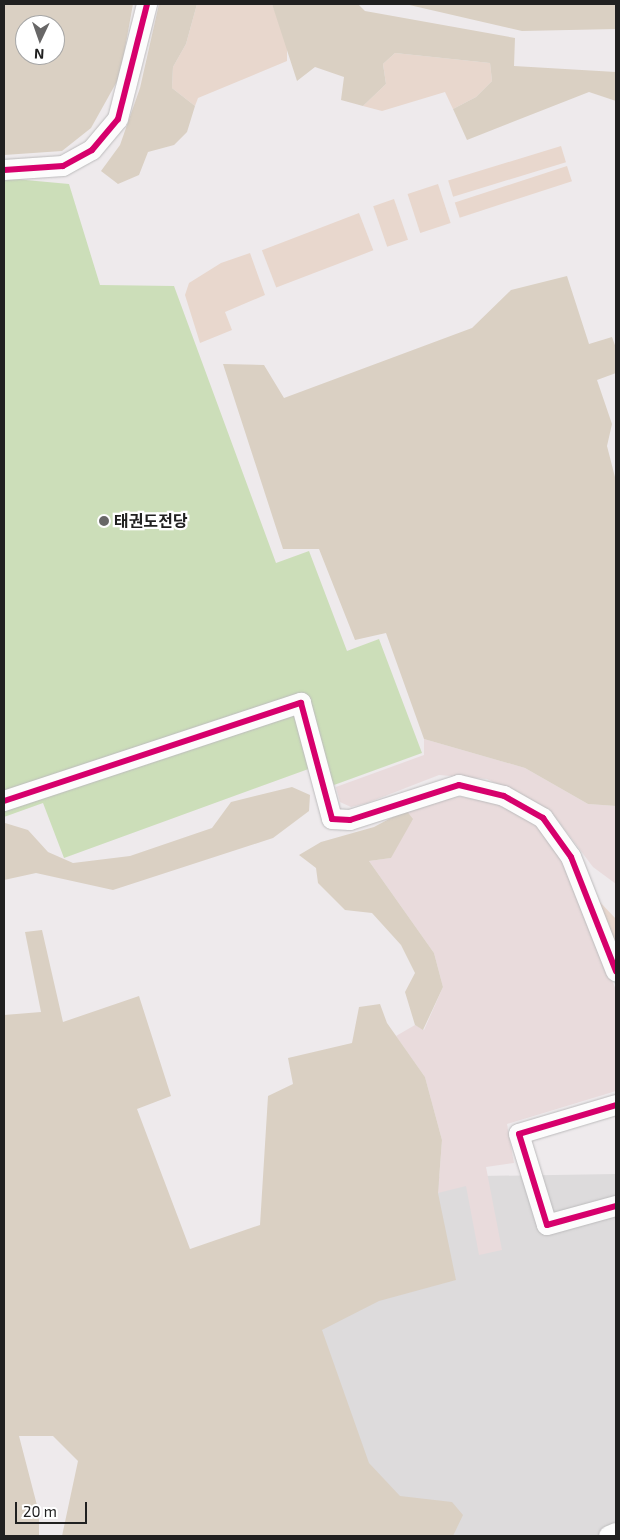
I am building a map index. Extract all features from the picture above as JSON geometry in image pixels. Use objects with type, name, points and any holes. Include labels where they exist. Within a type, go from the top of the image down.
[{"type":"street","points":[[4,170],[63,166],[92,150],[118,119],[147,4]]},
{"type":"street","points":[[4,801],[301,702],[332,819],[350,820],[458,786],[504,796],[543,818],[558,833],[571,857],[616,971]]},
{"type":"street","points":[[616,1105],[519,1134],[547,1225],[616,1206]]},
{"type":"street","points":[[609,1536],[616,1534]]},
{"type":"shaded area","points":[[4,4],[133,4],[120,76],[91,128],[62,151],[4,155]]},
{"type":"shaded area","points":[[159,4],[197,4],[186,44],[173,67],[172,88],[195,106],[187,132],[174,145],[148,152],[139,175],[118,184],[101,171],[120,145],[140,88]]},
{"type":"shaded area","points":[[197,4],[272,4],[287,42],[287,61],[198,98],[195,106],[172,88],[173,67],[186,44]]},
{"type":"shaded area","points":[[272,4],[358,4],[365,11],[515,38],[514,66],[616,72],[616,101],[589,92],[467,140],[453,109],[476,97],[492,81],[490,63],[395,53],[383,64],[386,84],[363,106],[341,100],[344,77],[315,67],[297,81]]},
{"type":"shaded area","points":[[405,4],[616,4],[616,29],[522,31]]},
{"type":"shaded area","points":[[395,53],[490,63],[492,81],[476,97],[453,109],[445,92],[382,111],[363,106],[386,84],[383,64]]},
{"type":"shaded area","points":[[561,146],[566,162],[453,197],[448,180]]},
{"type":"shaded area","points":[[567,166],[572,181],[460,218],[455,202]]},
{"type":"shaded area","points":[[438,184],[451,223],[420,233],[408,194]]},
{"type":"shaded area","points":[[394,199],[408,240],[387,247],[373,206]]},
{"type":"shaded area","points":[[359,213],[373,250],[276,288],[262,250]]},
{"type":"shaded area","points":[[250,253],[265,295],[225,312],[232,330],[200,343],[185,295],[189,283],[221,263]]},
{"type":"shaded area","points":[[567,276],[589,344],[612,337],[616,348],[616,373],[597,380],[612,424],[607,446],[616,481],[616,806],[588,804],[525,768],[424,739],[386,633],[355,640],[319,549],[283,549],[223,364],[264,365],[284,398],[472,328],[511,290]]},
{"type":"shaded area","points":[[424,739],[525,768],[588,804],[616,806],[616,884],[593,867],[550,810],[487,779],[439,775],[367,803],[351,807],[340,802],[336,787],[424,755]]},
{"type":"shaded area","points":[[292,787],[310,795],[309,811],[273,838],[113,890],[36,873],[4,880],[5,823],[28,830],[48,852],[73,863],[130,856],[212,828],[231,802]]},
{"type":"shaded area","points":[[462,797],[495,803],[535,824],[556,846],[616,990],[616,1091],[507,1124],[514,1163],[486,1167],[502,1250],[479,1255],[466,1186],[438,1193],[442,1140],[425,1077],[396,1036],[415,1025],[424,1030],[443,987],[434,953],[369,861],[391,858],[406,810],[437,798]]},
{"type":"shaded area","points":[[406,810],[413,819],[391,858],[369,861],[434,953],[443,987],[423,1030],[415,1025],[405,992],[415,973],[401,945],[372,913],[345,910],[318,883],[316,868],[299,855],[321,842],[374,827]]},
{"type":"shaded area","points":[[596,898],[616,919],[616,945]]},
{"type":"shaded area","points":[[42,930],[63,1022],[139,996],[171,1096],[137,1109],[190,1249],[260,1225],[268,1096],[293,1084],[288,1058],[352,1043],[359,1007],[380,1004],[387,1023],[425,1077],[442,1140],[438,1193],[456,1280],[379,1301],[322,1330],[369,1463],[400,1496],[452,1502],[463,1515],[453,1536],[62,1536],[78,1461],[53,1436],[19,1436],[39,1513],[39,1536],[4,1536],[4,1015],[41,1012],[25,932]]},
{"type":"shaded area","points":[[616,1174],[616,1536],[354,1536],[269,1282],[418,1177]]},
{"type":"green space","points":[[4,178],[69,184],[100,285],[174,286],[276,563],[309,551],[347,651],[379,639],[422,753],[334,785],[325,763],[64,858],[43,803],[4,817]]},
{"type":"cycle path","points":[[4,170],[63,166],[92,150],[118,119],[147,4]]},
{"type":"cycle path","points":[[4,801],[301,703],[332,819],[350,820],[459,785],[504,796],[543,818],[571,857],[616,971]]},
{"type":"cycle path","points":[[616,1105],[519,1134],[547,1225],[616,1206]]},
{"type":"place","name":"태권도전당","points":[[104,521]]}]
